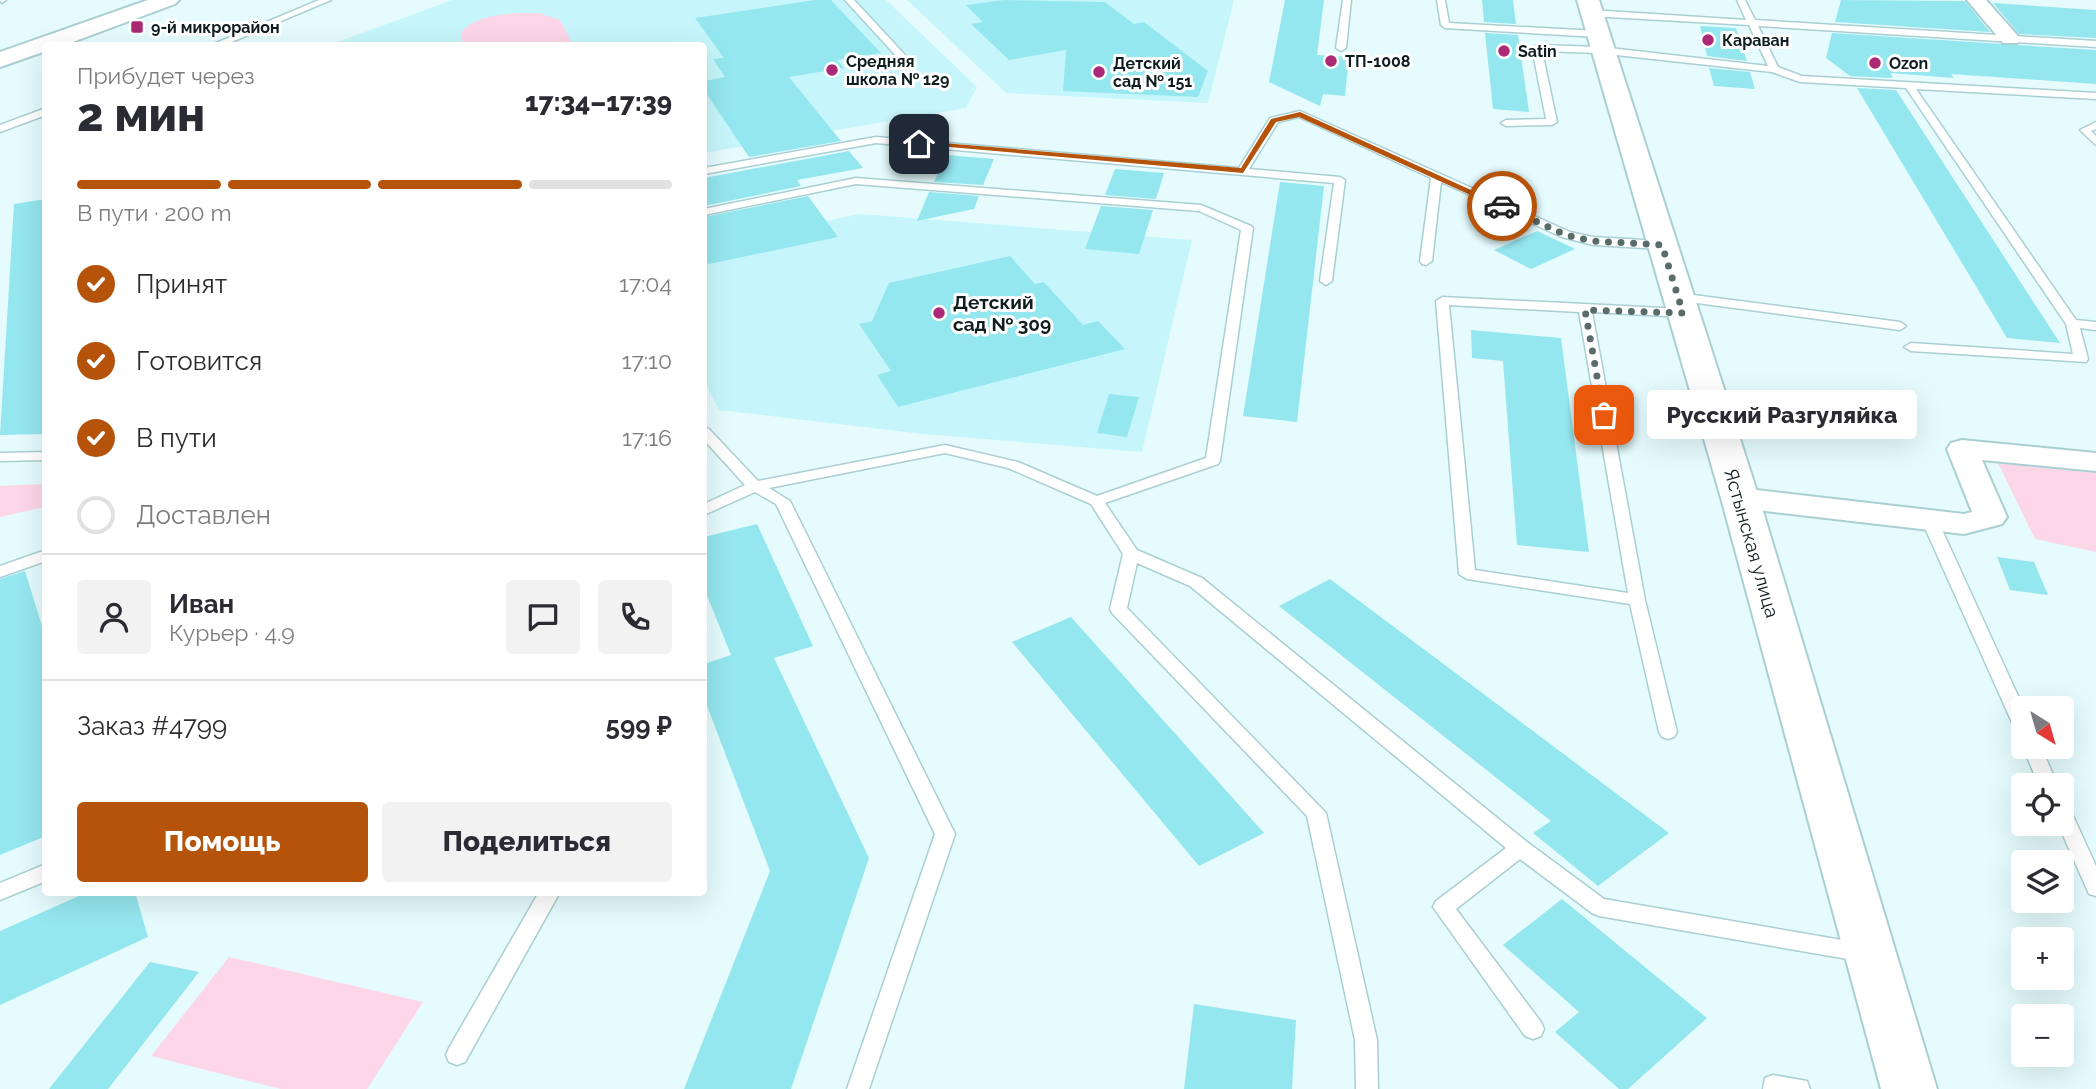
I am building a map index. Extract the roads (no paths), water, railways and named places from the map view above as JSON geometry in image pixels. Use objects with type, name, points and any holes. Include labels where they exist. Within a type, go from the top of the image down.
[{"type":"main road","points":[[50,42],[167,0]]},
{"type":"main road","name":"Ястынская улица","points":[[1596,30],[1740,498],[1909,1089]]},
{"type":"main road","points":[[0,60],[42,45]]},
{"type":"street","points":[[1976,0],[2010,39]]},
{"type":"street","points":[[1740,498],[1964,524],[1991,517],[1962,449],[2096,462]]},
{"type":"lane","points":[[224,42],[327,0]]},
{"type":"lane","points":[[849,0],[902,57]]},
{"type":"lane","points":[[1341,48],[1347,0]]},
{"type":"lane","points":[[1441,0],[1444,24],[1596,30],[1750,22],[2096,44]]},
{"type":"lane","points":[[1741,0],[1774,69]]},
{"type":"lane","points":[[1506,123],[1552,122],[1537,48],[1596,30],[1774,69],[1800,79],[2096,96]]},
{"type":"lane","points":[[1910,87],[2072,324],[2081,359],[1911,347]]},
{"type":"lane","points":[[0,129],[42,113]]},
{"type":"lane","points":[[1243,170],[1274,121],[1300,114],[1566,235],[1593,241],[1662,245]]},
{"type":"lane","points":[[2096,125],[2085,130],[2096,142]]},
{"type":"lane","points":[[707,170],[876,140],[1340,180],[1326,281]]},
{"type":"lane","points":[[1426,261],[1436,178]]},
{"type":"lane","points":[[707,211],[856,181],[1201,208],[1247,228],[1213,461],[1096,502]]},
{"type":"lane","points":[[1637,600],[1467,574],[1442,301],[1585,310],[1680,305],[1900,326]]},
{"type":"lane","points":[[1585,310],[1637,600],[1668,732]]},
{"type":"lane","points":[[2072,324],[2096,326]]},
{"type":"lane","points":[[707,435],[755,486],[782,501],[945,834],[859,1089]]},
{"type":"lane","points":[[707,509],[755,486],[945,449],[1013,465],[1096,502],[1131,554],[1196,582],[1520,848],[1599,907],[1871,954]]},
{"type":"lane","points":[[0,457],[42,456]]},
{"type":"lane","points":[[1929,519],[2011,700]]},
{"type":"lane","points":[[1131,554],[1118,609],[1315,813],[1366,1040],[1367,1089]]},
{"type":"lane","points":[[0,572],[42,556]]},
{"type":"lane","points":[[2073,836],[2096,888]]},
{"type":"lane","points":[[1520,848],[1443,907],[1533,1030]]},
{"type":"lane","points":[[0,892],[42,874]]},
{"type":"lane","points":[[457,1055],[548,896]]},
{"type":"lane","points":[[1774,1089],[1773,1086],[1799,1089]]},
{"type":"place","name":"9-й микрорайон","points":[[137,27]]},
{"type":"place","name":"Караван","points":[[1708,40]]},
{"type":"place","name":"Satin","points":[[1504,51]]},
{"type":"place","name":"ТП-1008","points":[[1331,61]]},
{"type":"place","name":"Ozon","points":[[1875,63]]},
{"type":"place","name":"Средняя школа № 129","points":[[832,70]]},
{"type":"place","name":"Детский сад № 151","points":[[1099,72]]},
{"type":"place","name":"Детский сад № 309","points":[[939,313]]},
{"type":"place","name":"Русский Разгуляйка","points":[[1604,415]]}]
